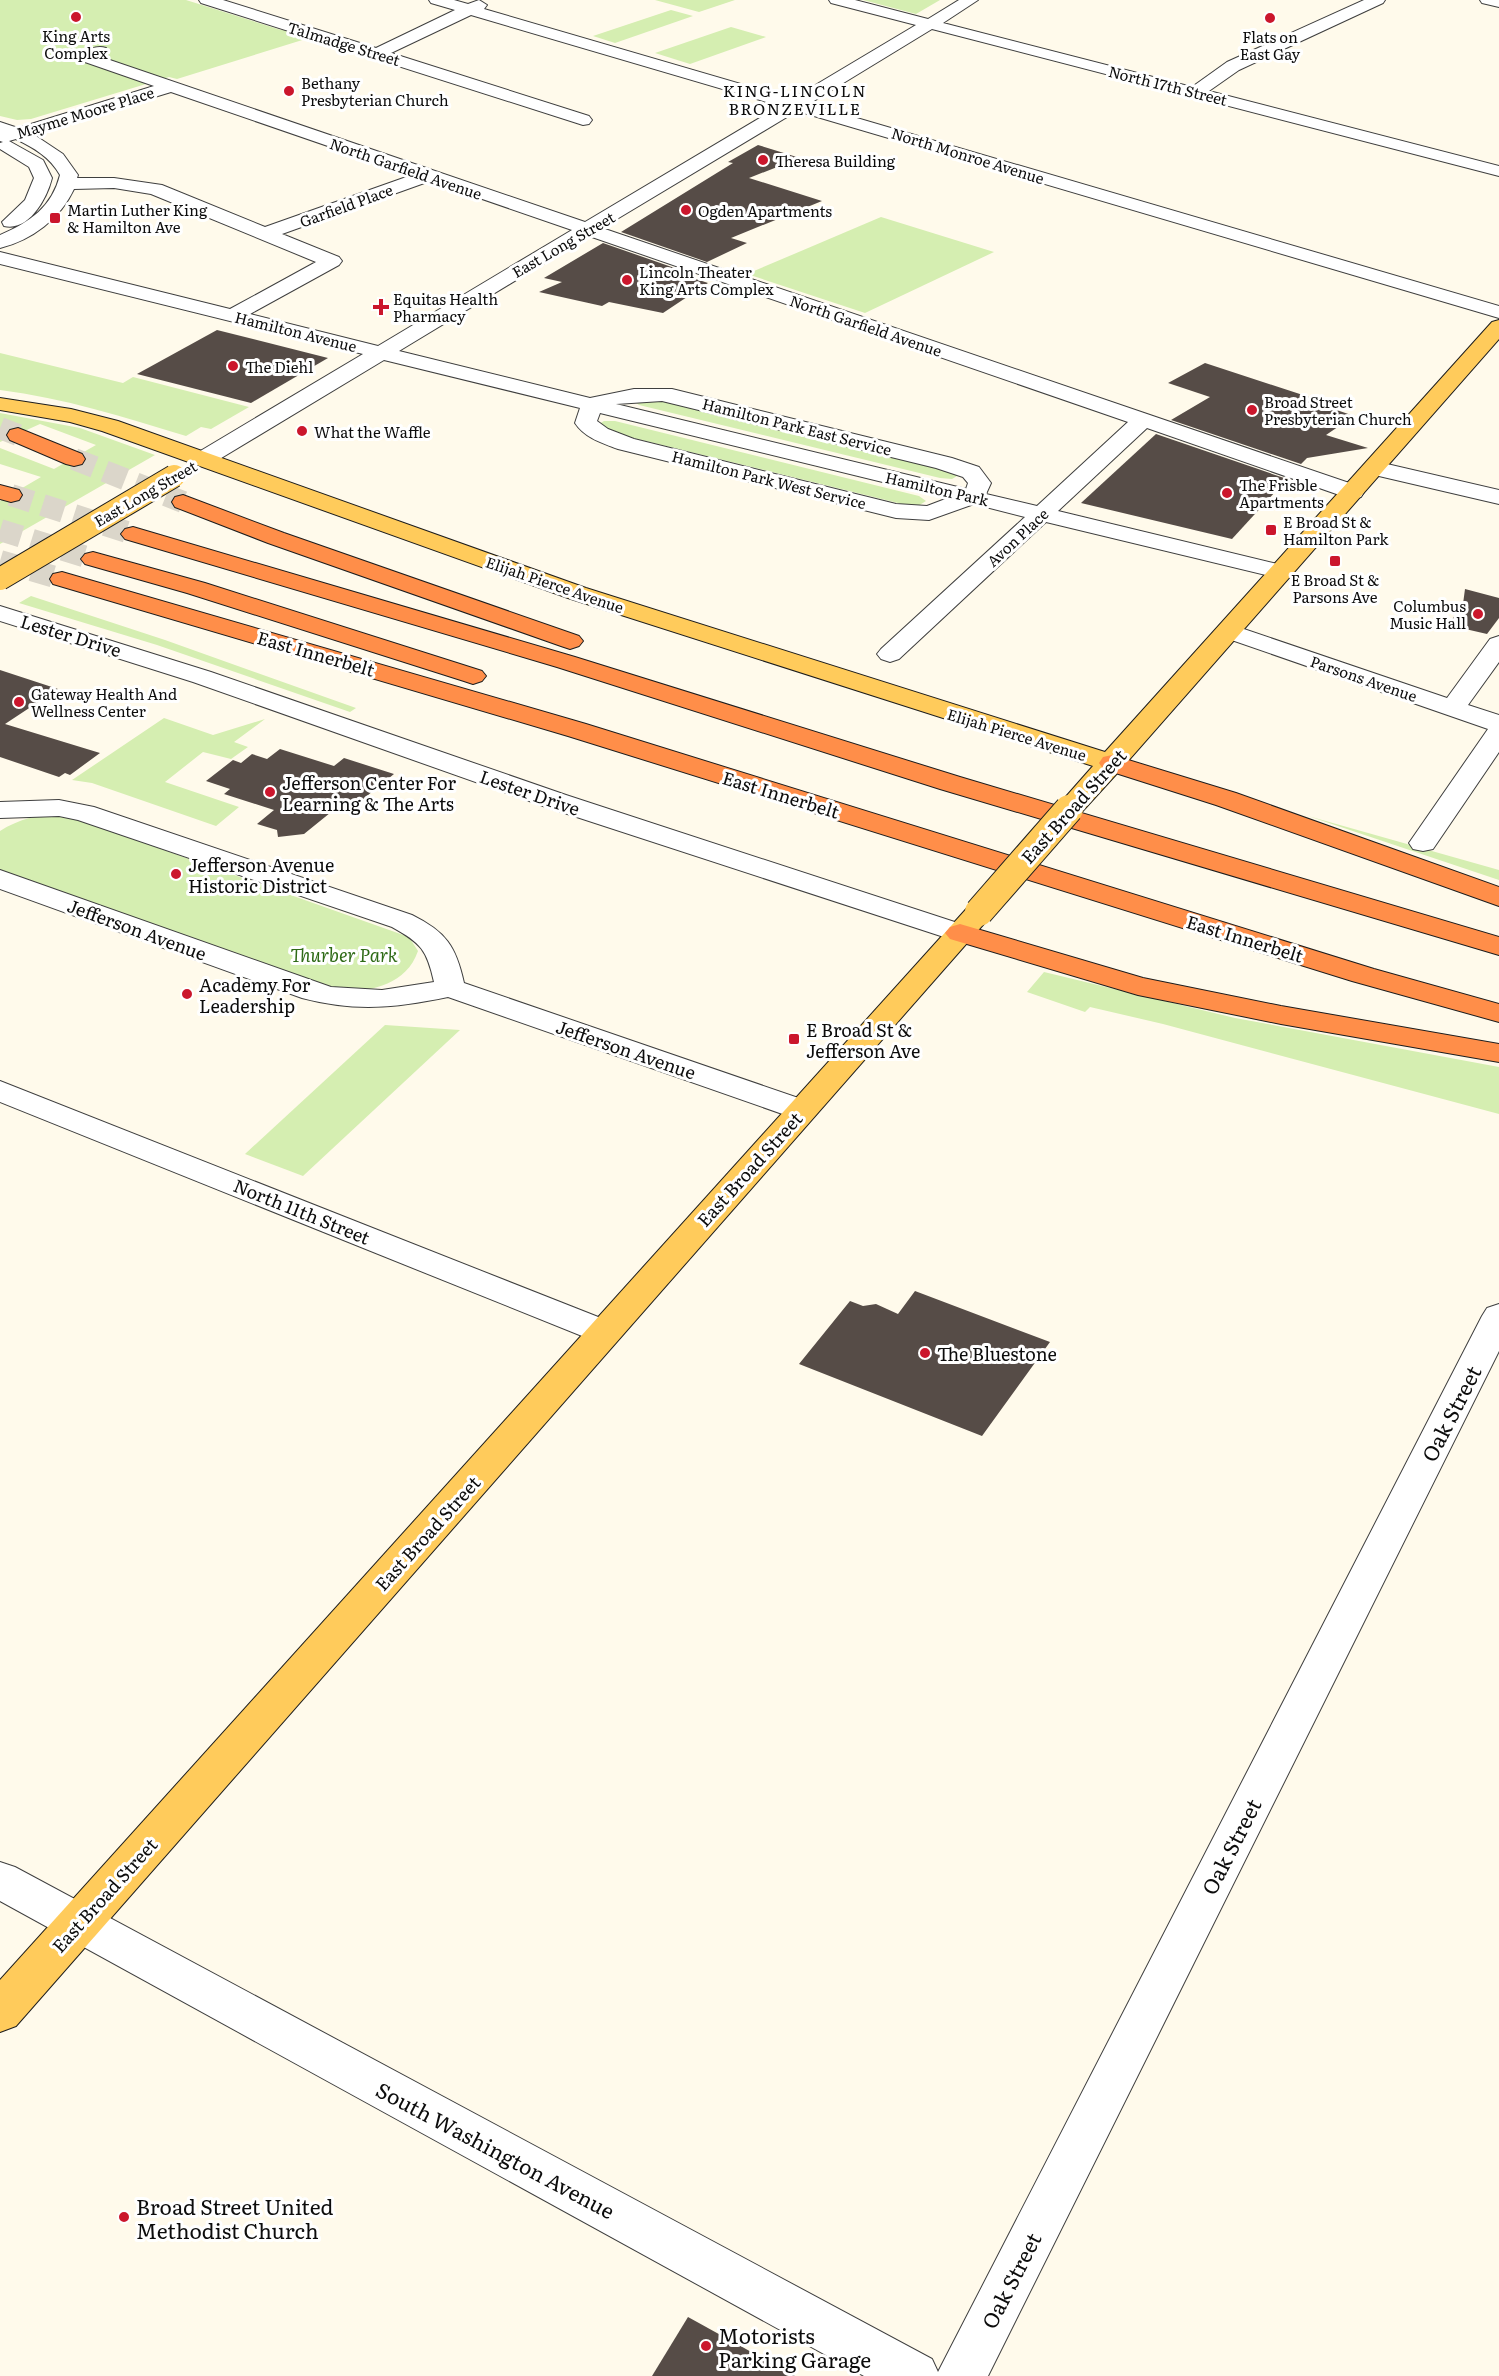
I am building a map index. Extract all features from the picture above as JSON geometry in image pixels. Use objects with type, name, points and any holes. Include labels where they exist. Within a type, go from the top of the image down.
[{"type":"highway","points":[[18,435],[74,459]]},
{"type":"highway","points":[[183,502],[505,619],[772,708],[869,744],[950,783]]},
{"type":"highway","points":[[133,534],[566,662],[950,783],[1499,946]]},
{"type":"highway","points":[[93,559],[208,592],[698,747],[755,786]]},
{"type":"highway","name":"East Innerbelt","points":[[62,579],[543,720],[1363,975],[1499,1012]]},
{"type":"highway","points":[[1104,771],[1226,799],[1499,897]]},
{"type":"highway","points":[[969,923],[1138,986],[1281,1015],[1499,1053]]},
{"type":"main road","name":"East Broad Street","points":[[0,2012],[1374,468],[1496,334]]},
{"type":"main road","name":"Elijah Pierce Avenue","points":[[0,404],[48,411],[110,426],[205,458],[577,593],[1104,771]]},
{"type":"main road","name":"East Long Street","points":[[0,579],[205,458]]},
{"type":"street","name":"Talmadge Street","points":[[207,0],[583,120]]},
{"type":"street","name":"North Monroe Avenue","points":[[437,0],[1499,312]]},
{"type":"street","points":[[377,54],[489,0]]},
{"type":"street","name":"North 17th Street","points":[[837,0],[1499,171]]},
{"type":"street","name":"East Long Street","points":[[205,458],[970,0]]},
{"type":"street","points":[[1196,92],[1233,66],[1377,0]]},
{"type":"street","points":[[1488,0],[1499,2]]},
{"type":"street","name":"North Garfield Avenue","points":[[100,51],[88,58],[1353,492]]},
{"type":"street","name":"Mayme Moore Place","points":[[4,135],[170,87]]},
{"type":"street","points":[[0,242],[34,226],[46,217],[63,199],[69,175],[62,160],[42,146],[4,135]]},
{"type":"street","points":[[0,229],[27,211],[37,199],[43,178],[37,164],[4,135]]},
{"type":"street","name":"Garfield Place","points":[[264,234],[428,176]]},
{"type":"street","points":[[68,184],[114,183],[155,189],[332,261],[232,316]]},
{"type":"street","name":"Hamilton Avenue","points":[[0,258],[592,405]]},
{"type":"street","name":"Hamilton Park West Service","points":[[592,405],[586,423],[600,434],[626,444],[884,508],[929,513],[973,497]]},
{"type":"street","name":"Hamilton Park","points":[[592,405],[1282,572]]},
{"type":"street","name":"Avon Place","points":[[890,654],[1143,420]]},
{"type":"street","points":[[1374,468],[1499,496]]},
{"type":"street","name":"Lester Drive","points":[[0,613],[202,677],[556,801],[969,923]]},
{"type":"street","name":"Parsons Avenue","points":[[1229,631],[1499,724]]},
{"type":"street","points":[[1453,708],[1499,644]]},
{"type":"street","points":[[1423,843],[1499,733]]},
{"type":"street","points":[[0,810],[59,808],[84,813],[402,921],[422,931],[435,941],[443,954],[450,988]]},
{"type":"street","name":"Jefferson Avenue","points":[[0,879],[313,993],[335,999],[363,1001],[392,999],[450,988],[802,1110]]},
{"type":"street","name":"North 11th Street","points":[[0,1091],[604,1332]]},
{"type":"street","name":"Oak Street","points":[[962,2376],[1499,1317]]},
{"type":"street","name":"South Washington Avenue","points":[[0,1880],[914,2376]]},
{"type":"green space","points":[[0,0],[186,0],[281,30],[287,29],[312,37],[177,79],[169,77],[31,119],[17,120],[0,116]]},
{"type":"green space","points":[[655,0],[735,0],[699,12]]},
{"type":"green space","points":[[863,0],[940,0],[916,14]]},
{"type":"green space","points":[[671,10],[693,16],[615,43],[593,36]]},
{"type":"green space","points":[[731,27],[766,37],[690,64],[655,53]]},
{"type":"green space","points":[[881,217],[994,252],[865,313],[747,274]]},
{"type":"green space","points":[[0,353],[123,383],[133,377],[249,407],[211,429],[201,427],[186,436],[71,403],[0,390]]},
{"type":"green space","points":[[655,398],[956,473],[957,476],[952,479],[940,478],[639,405],[633,401]]},
{"type":"green space","points":[[0,413],[80,428],[155,455],[0,544],[0,501],[41,477],[0,464],[0,448],[54,469],[96,445],[40,424],[0,442]]},
{"type":"green space","points":[[604,421],[615,421],[919,496],[926,501],[918,506],[902,504],[613,433],[599,424]]},
{"type":"green space","points":[[31,596],[165,640],[356,708],[350,712],[157,645],[19,603]]},
{"type":"green space","points":[[164,718],[213,735],[265,719],[234,742],[248,747],[231,759],[203,752],[165,782],[239,807],[216,826],[92,783],[72,780]]},
{"type":"green space","name":"Thurber Park","points":[[60,813],[409,937],[418,951],[406,971],[397,978],[377,987],[342,994],[0,870],[0,831],[28,818]]},
{"type":"green space","points":[[1308,816],[1499,870],[1499,880]]},
{"type":"green space","points":[[1044,972],[1235,1018],[1499,1067],[1499,1114],[1163,1024],[1090,1007],[1085,1012],[1027,992]]},
{"type":"green space","points":[[385,1025],[460,1030],[303,1176],[245,1154]]},
{"type":"building","name":"Ogden Apartments","points":[[758,145],[800,158],[749,178],[822,201],[731,238],[747,243],[707,262],[621,232],[733,163],[728,162]]},
{"type":"building","name":"Lincoln Theater King Arts Complex","points":[[603,243],[686,272],[681,274],[708,283],[663,313],[609,302],[602,306],[539,292],[562,282],[544,278]]},
{"type":"building","name":"The Diehl","points":[[217,330],[328,358],[251,403],[137,374]]},
{"type":"building","name":"Broad Street Presbyterian Church","points":[[1205,363],[1309,397],[1305,399],[1354,416],[1326,435],[1368,448],[1307,458],[1301,464],[1171,420],[1210,397],[1168,383]]},
{"type":"building","name":"The Frisble Apartments","points":[[1156,434],[1287,479],[1232,539],[1081,503]]},
{"type":"building","name":"Columbus Music Hall","points":[[1465,589],[1499,598],[1499,618],[1487,634],[1448,625],[1463,604]]},
{"type":"building","points":[[0,670],[58,689],[5,724],[100,753],[70,775],[65,773],[59,777],[0,757]]},
{"type":"building","name":"Jefferson Center For Learning & The Arts","points":[[280,749],[334,766],[344,758],[394,774],[357,804],[346,800],[304,834],[278,837],[277,830],[257,824],[274,810],[224,794],[230,789],[206,781],[233,760],[241,763],[252,754],[267,759]]},
{"type":"building","name":"The Bluestone","points":[[915,1291],[1050,1342],[982,1436],[799,1364],[850,1301],[863,1306],[876,1304],[898,1314]]},
{"type":"building","name":"Motorists Parking Garage","points":[[688,2317],[795,2376],[652,2376]]},
{"type":"tunnel","points":[[0,428],[18,435]]},
{"type":"tunnel","points":[[74,459],[183,502]]},
{"type":"tunnel","points":[[11,495],[133,534]]},
{"type":"tunnel","points":[[0,530],[93,559]]},
{"type":"tunnel","points":[[0,561],[62,579]]},
{"type":"place","name":"King Arts Complex","points":[[76,17]]},
{"type":"place","name":"Flats on East Gay","points":[[1270,18]]},
{"type":"place","name":"Bethany Presbyterian Church","points":[[289,91]]},
{"type":"place","name":"Theresa Building","points":[[763,160]]},
{"type":"place","name":"Ogden Apartments","points":[[686,210]]},
{"type":"place","name":"Martin Luther King & Hamilton Ave","points":[[55,218]]},
{"type":"place","name":"Lincoln Theater King Arts Complex","points":[[627,280]]},
{"type":"place","name":"Equitas Health Pharmacy","points":[[381,307]]},
{"type":"place","name":"The Diehl","points":[[233,366]]},
{"type":"place","name":"Broad Street Presbyterian Church","points":[[1252,410]]},
{"type":"place","name":"What the Waffle","points":[[302,431]]},
{"type":"place","name":"The Frisble Apartments","points":[[1227,493]]},
{"type":"place","name":"E Broad St & Hamilton Park","points":[[1271,530]]},
{"type":"place","name":"E Broad St & Parsons Ave","points":[[1335,561]]},
{"type":"place","name":"Columbus Music Hall","points":[[1478,614]]},
{"type":"place","name":"Gateway Health And Wellness Center","points":[[19,702]]},
{"type":"place","name":"Jefferson Center For Learning & The Arts","points":[[270,792]]},
{"type":"place","name":"Jefferson Avenue Historic District","points":[[176,874]]},
{"type":"place","name":"Academy For Leadership","points":[[187,994]]},
{"type":"place","name":"E Broad St & Jefferson Ave","points":[[794,1039]]},
{"type":"place","name":"The Bluestone","points":[[925,1353]]},
{"type":"place","name":"Broad Street United Methodist Church","points":[[124,2217]]},
{"type":"place","name":"Motorists Parking Garage","points":[[706,2346]]},
{"type":"district","name":"KING-LINCOLN BRONZEVILLE","points":[[795,99]]}]
